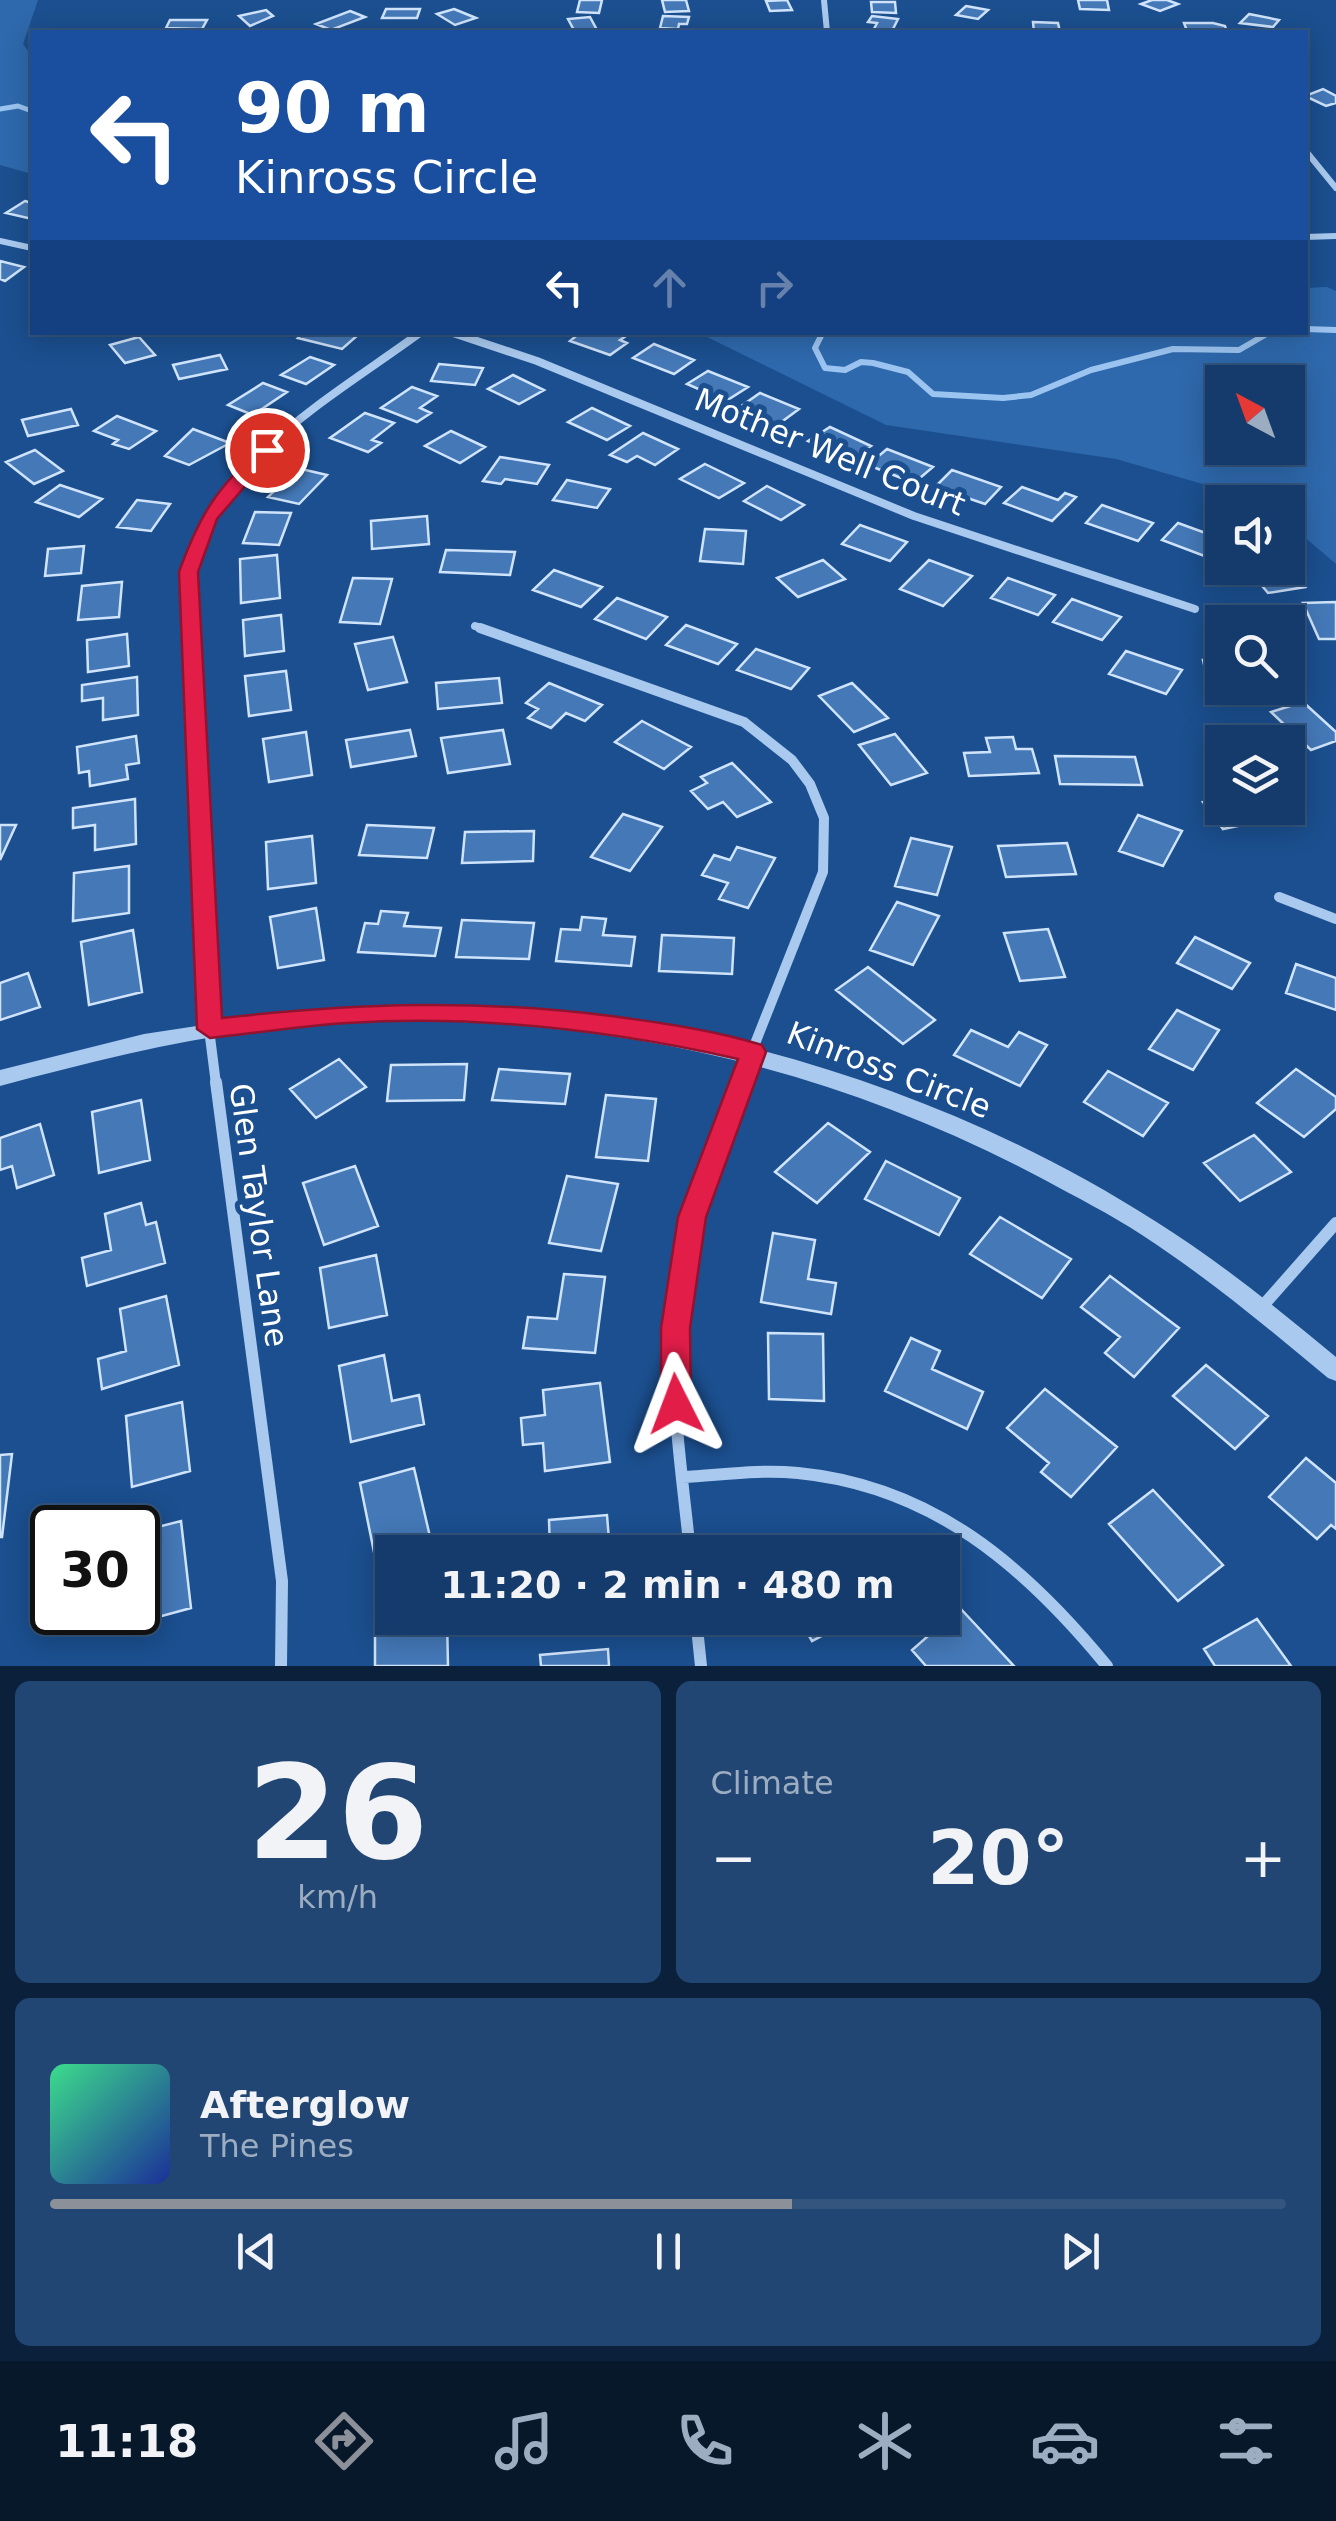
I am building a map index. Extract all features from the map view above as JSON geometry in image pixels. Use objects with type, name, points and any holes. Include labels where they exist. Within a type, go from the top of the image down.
[{"type":"street","points":[[824,0],[827,30]]},
{"type":"street","points":[[1308,154],[1336,188]]},
{"type":"street","points":[[1308,237],[1336,236]]},
{"type":"street","points":[[0,241],[30,248]]},
{"type":"street","name":"Glen Taylor Lane","points":[[281,1666],[282,1581],[210,1029],[186,601],[196,545],[224,493],[246,470],[418,335]]},
{"type":"street","name":"Mother Well Court","points":[[459,335],[537,360],[914,516],[1196,609]]},
{"type":"street","points":[[475,626],[716,708],[770,740],[810,784],[824,818],[827,847],[823,872],[711,1156],[681,1272],[673,1368],[688,1535]]},
{"type":"street","points":[[1279,897],[1336,919]]},
{"type":"street","name":"Kinross Circle","points":[[0,1078],[136,1042],[349,1013],[501,1013],[633,1028],[753,1052],[867,1088],[1034,1161],[1176,1246],[1261,1308],[1336,1370]]},
{"type":"street","points":[[1261,1308],[1336,1224]]},
{"type":"street","points":[[683,1477],[798,1473],[867,1484],[918,1502],[966,1527],[1011,1558],[1063,1610],[1107,1666]]},
{"type":"street","points":[[698,1635],[701,1666]]},
{"type":"shaded area","points":[[0,0],[38,0],[23,44],[30,54],[30,173],[0,165]]},
{"type":"shaded area","points":[[1308,288],[1336,291],[1336,564],[1305,538],[1305,485],[1206,485],[1116,459],[886,425],[703,335],[1308,335]]},
{"type":"building","points":[[580,0],[602,0],[599,13],[577,12]]},
{"type":"building","points":[[662,0],[686,0],[689,11],[665,12]]},
{"type":"building","points":[[787,0],[792,10],[770,11],[766,1]]},
{"type":"building","points":[[1078,0],[1107,0],[1109,10],[1080,9]]},
{"type":"building","points":[[1152,0],[1178,4],[1160,11],[1141,4]]},
{"type":"building","points":[[871,2],[895,2],[896,13],[872,12]]},
{"type":"building","points":[[966,6],[988,10],[978,19],[956,15]]},
{"type":"building","points":[[386,9],[420,9],[417,18],[382,18]]},
{"type":"building","points":[[454,9],[476,18],[455,25],[437,14]]},
{"type":"building","points":[[266,10],[273,16],[250,26],[239,16]]},
{"type":"building","points":[[350,11],[365,17],[331,30],[316,24]]},
{"type":"building","points":[[1249,14],[1279,20],[1273,27],[1240,23]]},
{"type":"building","points":[[663,16],[689,17],[687,24],[679,24],[678,29],[660,28]]},
{"type":"building","points":[[872,16],[898,19],[892,30],[874,29],[877,23],[868,22]]},
{"type":"building","points":[[590,17],[597,30],[574,30],[568,19]]},
{"type":"building","points":[[170,20],[207,20],[202,29],[166,28]]},
{"type":"building","points":[[1033,22],[1058,23],[1060,30],[1034,30]]},
{"type":"building","points":[[1184,23],[1213,23],[1226,30],[1187,30]]},
{"type":"building","points":[[1323,89],[1336,96],[1336,103],[1326,106],[1308,95]]},
{"type":"building","points":[[25,201],[30,202],[30,219],[6,213]]},
{"type":"building","points":[[0,261],[24,267],[5,281],[0,279]]},
{"type":"building","points":[[302,335],[358,335],[342,349],[298,338]]},
{"type":"building","points":[[577,335],[624,335],[620,340],[627,343],[610,355],[570,341]]},
{"type":"building","points":[[139,337],[155,355],[125,363],[110,345]]},
{"type":"building","points":[[654,344],[694,360],[674,374],[633,358]]},
{"type":"building","points":[[220,355],[227,369],[179,379],[173,365]]},
{"type":"building","points":[[310,357],[334,365],[306,384],[281,375]]},
{"type":"building","points":[[439,364],[483,368],[475,385],[431,381]]},
{"type":"building","points":[[708,371],[748,387],[726,401],[687,384]]},
{"type":"building","points":[[513,375],[544,390],[519,404],[488,389]]},
{"type":"building","points":[[263,383],[287,392],[253,415],[228,405]]},
{"type":"building","points":[[412,387],[437,396],[420,408],[431,413],[417,422],[381,408]]},
{"type":"building","points":[[760,393],[799,409],[776,426],[737,409]]},
{"type":"building","points":[[592,408],[630,426],[607,440],[568,422]]},
{"type":"building","points":[[71,409],[78,425],[28,436],[22,420]]},
{"type":"building","points":[[365,413],[394,423],[372,440],[381,443],[368,452],[330,438]]},
{"type":"building","points":[[117,416],[156,431],[129,449],[113,444],[118,440],[94,431]]},
{"type":"building","points":[[830,427],[871,446],[849,460],[808,441]]},
{"type":"building","points":[[193,429],[230,443],[189,465],[165,456]]},
{"type":"building","points":[[451,431],[485,447],[460,463],[425,446]]},
{"type":"building","points":[[643,433],[678,449],[655,465],[637,456],[627,462],[610,455]]},
{"type":"building","points":[[887,449],[933,467],[914,483],[868,465]]},
{"type":"building","points":[[35,450],[63,471],[34,484],[6,462]]},
{"type":"building","points":[[500,457],[549,465],[537,484],[505,479],[501,484],[483,481]]},
{"type":"building","points":[[705,464],[744,483],[719,498],[680,479]]},
{"type":"building","points":[[297,468],[327,475],[299,504],[268,497]]},
{"type":"building","points":[[952,470],[1001,487],[985,504],[935,487]]},
{"type":"building","points":[[567,480],[610,489],[597,508],[553,500]]},
{"type":"building","points":[[60,485],[102,499],[79,517],[36,502]]},
{"type":"building","points":[[767,486],[804,505],[781,520],[744,501]]},
{"type":"building","points":[[1022,487],[1058,500],[1065,493],[1076,497],[1052,521],[1004,503]]},
{"type":"building","points":[[137,500],[170,504],[151,531],[117,527]]},
{"type":"building","points":[[1102,505],[1153,523],[1138,541],[1086,523]]},
{"type":"building","points":[[255,512],[291,513],[279,545],[243,543]]},
{"type":"building","points":[[427,516],[429,544],[372,549],[371,521]]},
{"type":"building","points":[[1178,523],[1205,533],[1205,556],[1162,540]]},
{"type":"building","points":[[860,525],[907,542],[890,561],[842,544]]},
{"type":"building","points":[[705,529],[746,531],[743,564],[700,561]]},
{"type":"building","points":[[84,546],[81,573],[45,576],[48,549]]},
{"type":"building","points":[[446,550],[515,552],[510,575],[440,572]]},
{"type":"building","points":[[277,555],[280,598],[241,603],[240,559]]},
{"type":"building","points":[[823,560],[845,579],[798,597],[777,578]]},
{"type":"building","points":[[929,560],[972,576],[943,606],[900,589]]},
{"type":"building","points":[[554,570],[602,587],[581,607],[533,590]]},
{"type":"building","points":[[353,578],[392,579],[380,624],[340,622]]},
{"type":"building","points":[[1008,578],[1055,595],[1038,615],[991,598]]},
{"type":"building","points":[[122,582],[119,617],[78,620],[82,586]]},
{"type":"building","points":[[1261,585],[1305,587],[1268,593]]},
{"type":"building","points":[[617,598],[667,617],[646,639],[595,619]]},
{"type":"building","points":[[1072,599],[1121,617],[1102,640],[1053,622]]},
{"type":"building","points":[[1336,602],[1336,639],[1319,639],[1303,603]]},
{"type":"building","points":[[281,615],[284,651],[245,656],[243,620]]},
{"type":"building","points":[[686,625],[737,644],[718,664],[666,645]]},
{"type":"building","points":[[127,634],[129,666],[88,672],[87,640]]},
{"type":"building","points":[[393,637],[407,682],[368,690],[355,644]]},
{"type":"building","points":[[756,649],[809,668],[791,689],[737,670]]},
{"type":"building","points":[[1126,651],[1182,670],[1166,694],[1109,674]]},
{"type":"building","points":[[286,671],[291,710],[249,716],[245,676]]},
{"type":"building","points":[[137,677],[138,715],[103,720],[103,698],[82,701],[82,685]]},
{"type":"building","points":[[499,678],[502,703],[438,709],[436,683]]},
{"type":"building","points":[[549,683],[602,705],[585,721],[566,713],[551,728],[528,718],[538,709],[526,703]]},
{"type":"building","points":[[852,683],[888,718],[854,732],[819,696]]},
{"type":"building","points":[[1305,704],[1336,732],[1336,741],[1311,750],[1305,744],[1305,725],[1285,725],[1271,712]]},
{"type":"building","points":[[642,721],[691,747],[664,769],[615,742]]},
{"type":"building","points":[[410,730],[416,756],[351,767],[346,740]]},
{"type":"building","points":[[503,730],[510,764],[448,773],[441,738]]},
{"type":"building","points":[[306,732],[312,775],[269,782],[263,739]]},
{"type":"building","points":[[895,734],[927,773],[891,785],[859,745]]},
{"type":"building","points":[[136,736],[139,763],[126,765],[128,779],[90,786],[89,771],[79,773],[77,747]]},
{"type":"building","points":[[1013,737],[1016,749],[1032,749],[1039,773],[969,776],[964,753],[990,752],[986,738]]},
{"type":"building","points":[[1055,756],[1135,757],[1142,785],[1060,784]]},
{"type":"building","points":[[732,763],[771,802],[737,817],[723,802],[708,809],[691,791],[707,783],[701,777]]},
{"type":"building","points":[[135,799],[136,844],[95,850],[95,825],[73,828],[73,808]]},
{"type":"building","points":[[623,814],[662,827],[630,871],[591,857]]},
{"type":"building","points":[[1138,815],[1182,831],[1163,866],[1119,851]]},
{"type":"building","points":[[0,825],[16,825],[0,860]]},
{"type":"building","points":[[367,825],[434,828],[427,858],[359,855]]},
{"type":"building","points":[[534,831],[533,861],[462,863],[465,832]]},
{"type":"building","points":[[312,836],[316,883],[268,889],[266,842]]},
{"type":"building","points":[[911,838],[952,847],[937,895],[895,886]]},
{"type":"building","points":[[1067,843],[1076,874],[1006,877],[998,846]]},
{"type":"building","points":[[737,847],[775,858],[748,908],[719,899],[728,883],[702,875],[714,855],[730,860]]},
{"type":"building","points":[[129,866],[129,913],[73,921],[74,873]]},
{"type":"building","points":[[897,902],[939,916],[913,965],[870,950]]},
{"type":"building","points":[[316,908],[324,960],[278,968],[270,917]]},
{"type":"building","points":[[381,911],[408,913],[404,926],[441,928],[435,956],[358,952],[365,923],[378,924]]},
{"type":"building","points":[[582,917],[606,919],[603,935],[635,937],[631,966],[556,961],[561,929],[580,930]]},
{"type":"building","points":[[462,920],[534,923],[529,959],[456,957]]},
{"type":"building","points":[[1048,929],[1065,977],[1020,981],[1004,933]]},
{"type":"building","points":[[133,930],[142,992],[89,1005],[81,942]]},
{"type":"building","points":[[662,935],[734,938],[732,974],[659,971]]},
{"type":"building","points":[[1195,937],[1250,963],[1232,989],[1177,963]]},
{"type":"building","points":[[1296,964],[1336,978],[1336,1010],[1286,993]]},
{"type":"building","points":[[868,967],[935,1020],[903,1044],[836,990]]},
{"type":"building","points":[[28,973],[40,1007],[0,1020],[0,983]]},
{"type":"building","points":[[1177,1010],[1219,1030],[1193,1070],[1149,1049]]},
{"type":"building","points":[[971,1030],[1008,1047],[1019,1032],[1047,1045],[1020,1086],[954,1055]]},
{"type":"building","points":[[339,1059],[366,1087],[316,1118],[290,1089]]},
{"type":"building","points":[[467,1064],[464,1100],[387,1101],[391,1065]]},
{"type":"building","points":[[499,1069],[570,1074],[565,1104],[492,1100]]},
{"type":"building","points":[[1296,1069],[1336,1097],[1336,1109],[1304,1137],[1257,1103]]},
{"type":"building","points":[[1108,1071],[1168,1103],[1143,1136],[1084,1102]]},
{"type":"building","points":[[606,1095],[656,1099],[648,1161],[596,1157]]},
{"type":"building","points":[[141,1100],[150,1160],[99,1173],[92,1112]]},
{"type":"building","points":[[828,1123],[870,1152],[817,1203],[775,1172]]},
{"type":"building","points":[[40,1124],[54,1175],[17,1188],[12,1166],[0,1170],[0,1138]]},
{"type":"building","points":[[1254,1135],[1291,1172],[1240,1201],[1204,1163]]},
{"type":"building","points":[[886,1161],[960,1198],[939,1235],[865,1199]]},
{"type":"building","points":[[355,1166],[378,1226],[324,1245],[303,1183]]},
{"type":"building","points":[[567,1176],[618,1184],[601,1251],[549,1243]]},
{"type":"building","points":[[141,1203],[146,1225],[156,1222],[165,1263],[87,1286],[82,1258],[111,1250],[105,1214]]},
{"type":"building","points":[[1000,1217],[1071,1259],[1042,1298],[970,1254]]},
{"type":"building","points":[[773,1233],[815,1240],[808,1279],[836,1283],[831,1314],[761,1302]]},
{"type":"building","points":[[376,1255],[387,1315],[329,1328],[320,1268]]},
{"type":"building","points":[[564,1274],[605,1277],[595,1353],[523,1348],[528,1317],[557,1319]]},
{"type":"building","points":[[1110,1276],[1179,1328],[1134,1377],[1105,1353],[1120,1337],[1081,1307]]},
{"type":"building","points":[[166,1296],[179,1365],[102,1389],[98,1359],[126,1351],[120,1309]]},
{"type":"building","points":[[768,1333],[823,1334],[824,1401],[769,1399]]},
{"type":"building","points":[[911,1338],[940,1351],[932,1369],[983,1392],[967,1429],[885,1391]]},
{"type":"building","points":[[384,1355],[392,1401],[419,1395],[424,1424],[351,1442],[339,1366]]},
{"type":"building","points":[[1206,1365],[1268,1416],[1235,1449],[1173,1396]]},
{"type":"building","points":[[600,1383],[610,1462],[545,1471],[543,1443],[523,1445],[521,1418],[545,1415],[543,1390]]},
{"type":"building","points":[[1045,1389],[1117,1447],[1071,1497],[1041,1472],[1049,1463],[1007,1428]]},
{"type":"building","points":[[182,1402],[190,1471],[132,1487],[126,1416]]},
{"type":"building","points":[[12,1454],[2,1537],[0,1537],[0,1455]]},
{"type":"building","points":[[1306,1458],[1336,1483],[1336,1529],[1331,1525],[1317,1539],[1269,1497]]},
{"type":"building","points":[[414,1468],[430,1535],[375,1535],[375,1557],[360,1483]]},
{"type":"building","points":[[1153,1490],[1223,1565],[1178,1601],[1109,1524]]},
{"type":"building","points":[[607,1515],[609,1535],[549,1535],[549,1520]]},
{"type":"building","points":[[181,1521],[191,1608],[160,1616],[160,1526]]},
{"type":"building","points":[[960,1608],[1014,1666],[926,1666],[912,1650],[929,1635],[960,1635]]},
{"type":"building","points":[[1257,1619],[1291,1666],[1215,1666],[1204,1649]]},
{"type":"building","points":[[375,1635],[447,1635],[448,1666],[375,1666]]},
{"type":"building","points":[[608,1649],[609,1666],[541,1666],[540,1655]]},
{"type":"waterway","points":[[0,109],[18,106],[30,110]]},
{"type":"waterway","points":[[1308,329],[1336,330]]},
{"type":"waterway","points":[[822,335],[815,348],[825,368],[845,370],[861,362],[873,363],[908,372],[933,394],[1003,398],[1031,395],[1091,370],[1173,349],[1239,350],[1265,335]]},
{"type":"route","points":[[267,450],[224,493],[207,519],[188,572],[186,601],[210,1029],[349,1013],[518,1014],[596,1022],[753,1052],[711,1156],[692,1217],[681,1272],[676,1328],[676,1404]]}]
